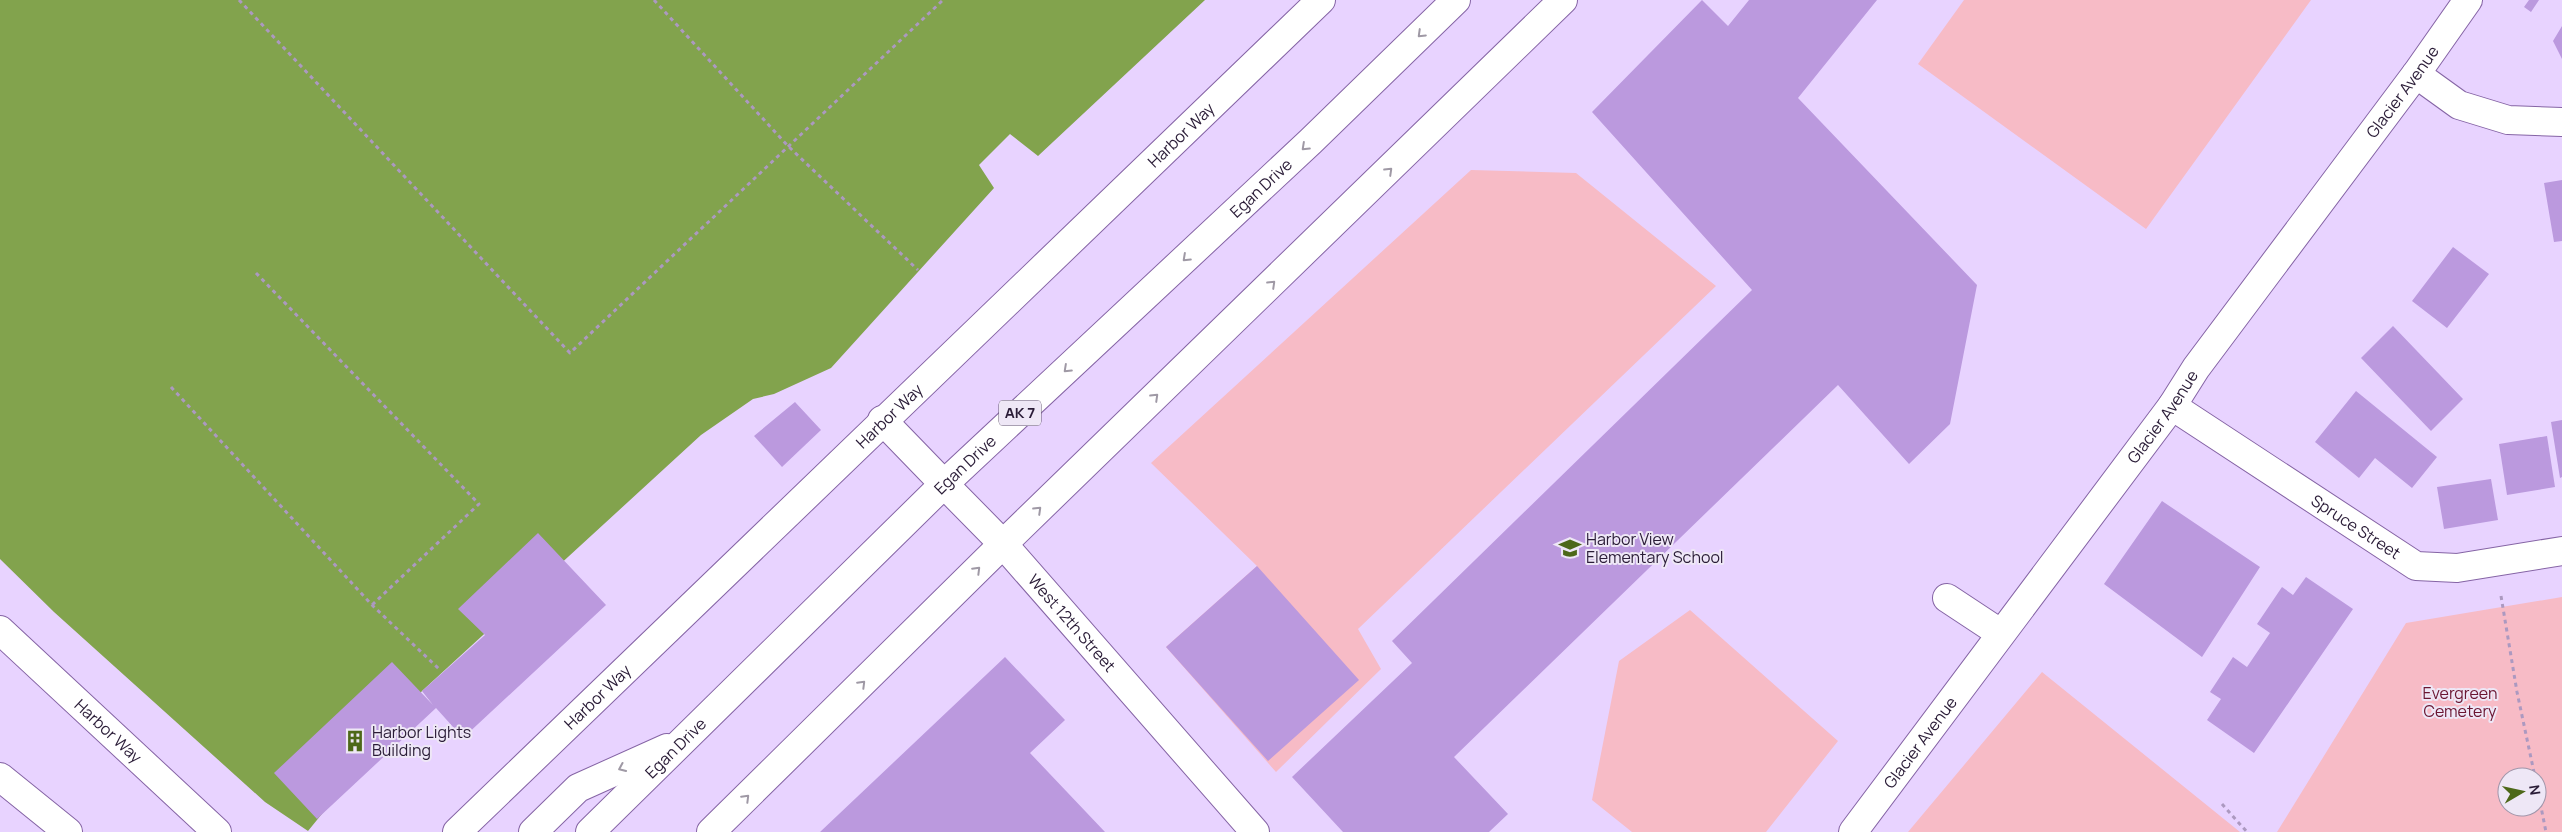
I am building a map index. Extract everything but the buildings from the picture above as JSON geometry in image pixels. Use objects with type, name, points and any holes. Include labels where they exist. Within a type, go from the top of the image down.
[{"type":"main road","name":"Harbor Way","points":[[458,832],[882,420],[1321,0]]},
{"type":"main road","name":"Egan Drive","points":[[590,832],[944,484],[1311,142],[1456,0]]},
{"type":"main road","points":[[711,832],[1003,544],[1563,0]]},
{"type":"main road","name":"Glacier Avenue","points":[[1853,832],[2000,633],[2172,406],[2196,368],[2416,74],[2468,0]]},
{"type":"main road","points":[[2416,74],[2459,105],[2508,120],[2562,122]]},
{"type":"main road","name":"Spruce Street","points":[[2172,406],[2416,566],[2457,568],[2562,551]]},
{"type":"main road","name":"West 12th Street","points":[[882,420],[1003,544],[1255,832]]},
{"type":"main road","points":[[1947,598],[2000,633]]},
{"type":"main road","name":"Harbor Way","points":[[0,630],[216,832]]},
{"type":"main road","points":[[534,832],[578,788],[682,741]]},
{"type":"main road","points":[[0,777],[68,832]]},
{"type":"path","points":[[239,0],[570,353],[943,0]]},
{"type":"path","points":[[654,0],[788,146],[918,270]]},
{"type":"path","points":[[256,273],[479,504],[372,605]]},
{"type":"path","points":[[171,387],[372,605],[439,669]]},
{"type":"path","points":[[2495,563],[2517,692],[2533,767]]},
{"type":"path","points":[[2222,804],[2247,832]]},
{"type":"path","points":[[2543,817],[2546,832]]},
{"type":"green space","points":[[1964,0],[2311,0],[2146,229],[1918,64]]},
{"type":"green space","points":[[1471,170],[1576,173],[1716,286],[1358,629],[1381,669],[1276,772],[1166,647],[1257,566],[1151,463]]},
{"type":"green space","name":"Evergreen Cemetery","points":[[2562,597],[2562,832],[2277,832],[2406,623]]},
{"type":"green space","points":[[1690,610],[1838,741],[1766,832],[1632,832],[1592,800],[1619,661]]},
{"type":"green space","points":[[2042,672],[2240,832],[1908,832]]},
{"type":"shaded area","points":[[0,0],[1205,0],[1038,156],[1010,134],[979,165],[994,188],[831,368],[774,394],[753,399],[701,435],[422,691],[308,831],[265,802],[54,612],[0,559]]},
{"type":"place","name":"Harbor View Elementary School","points":[[1570,548]]},
{"type":"place","name":"Harbor Lights Building","points":[[355,741]]}]
